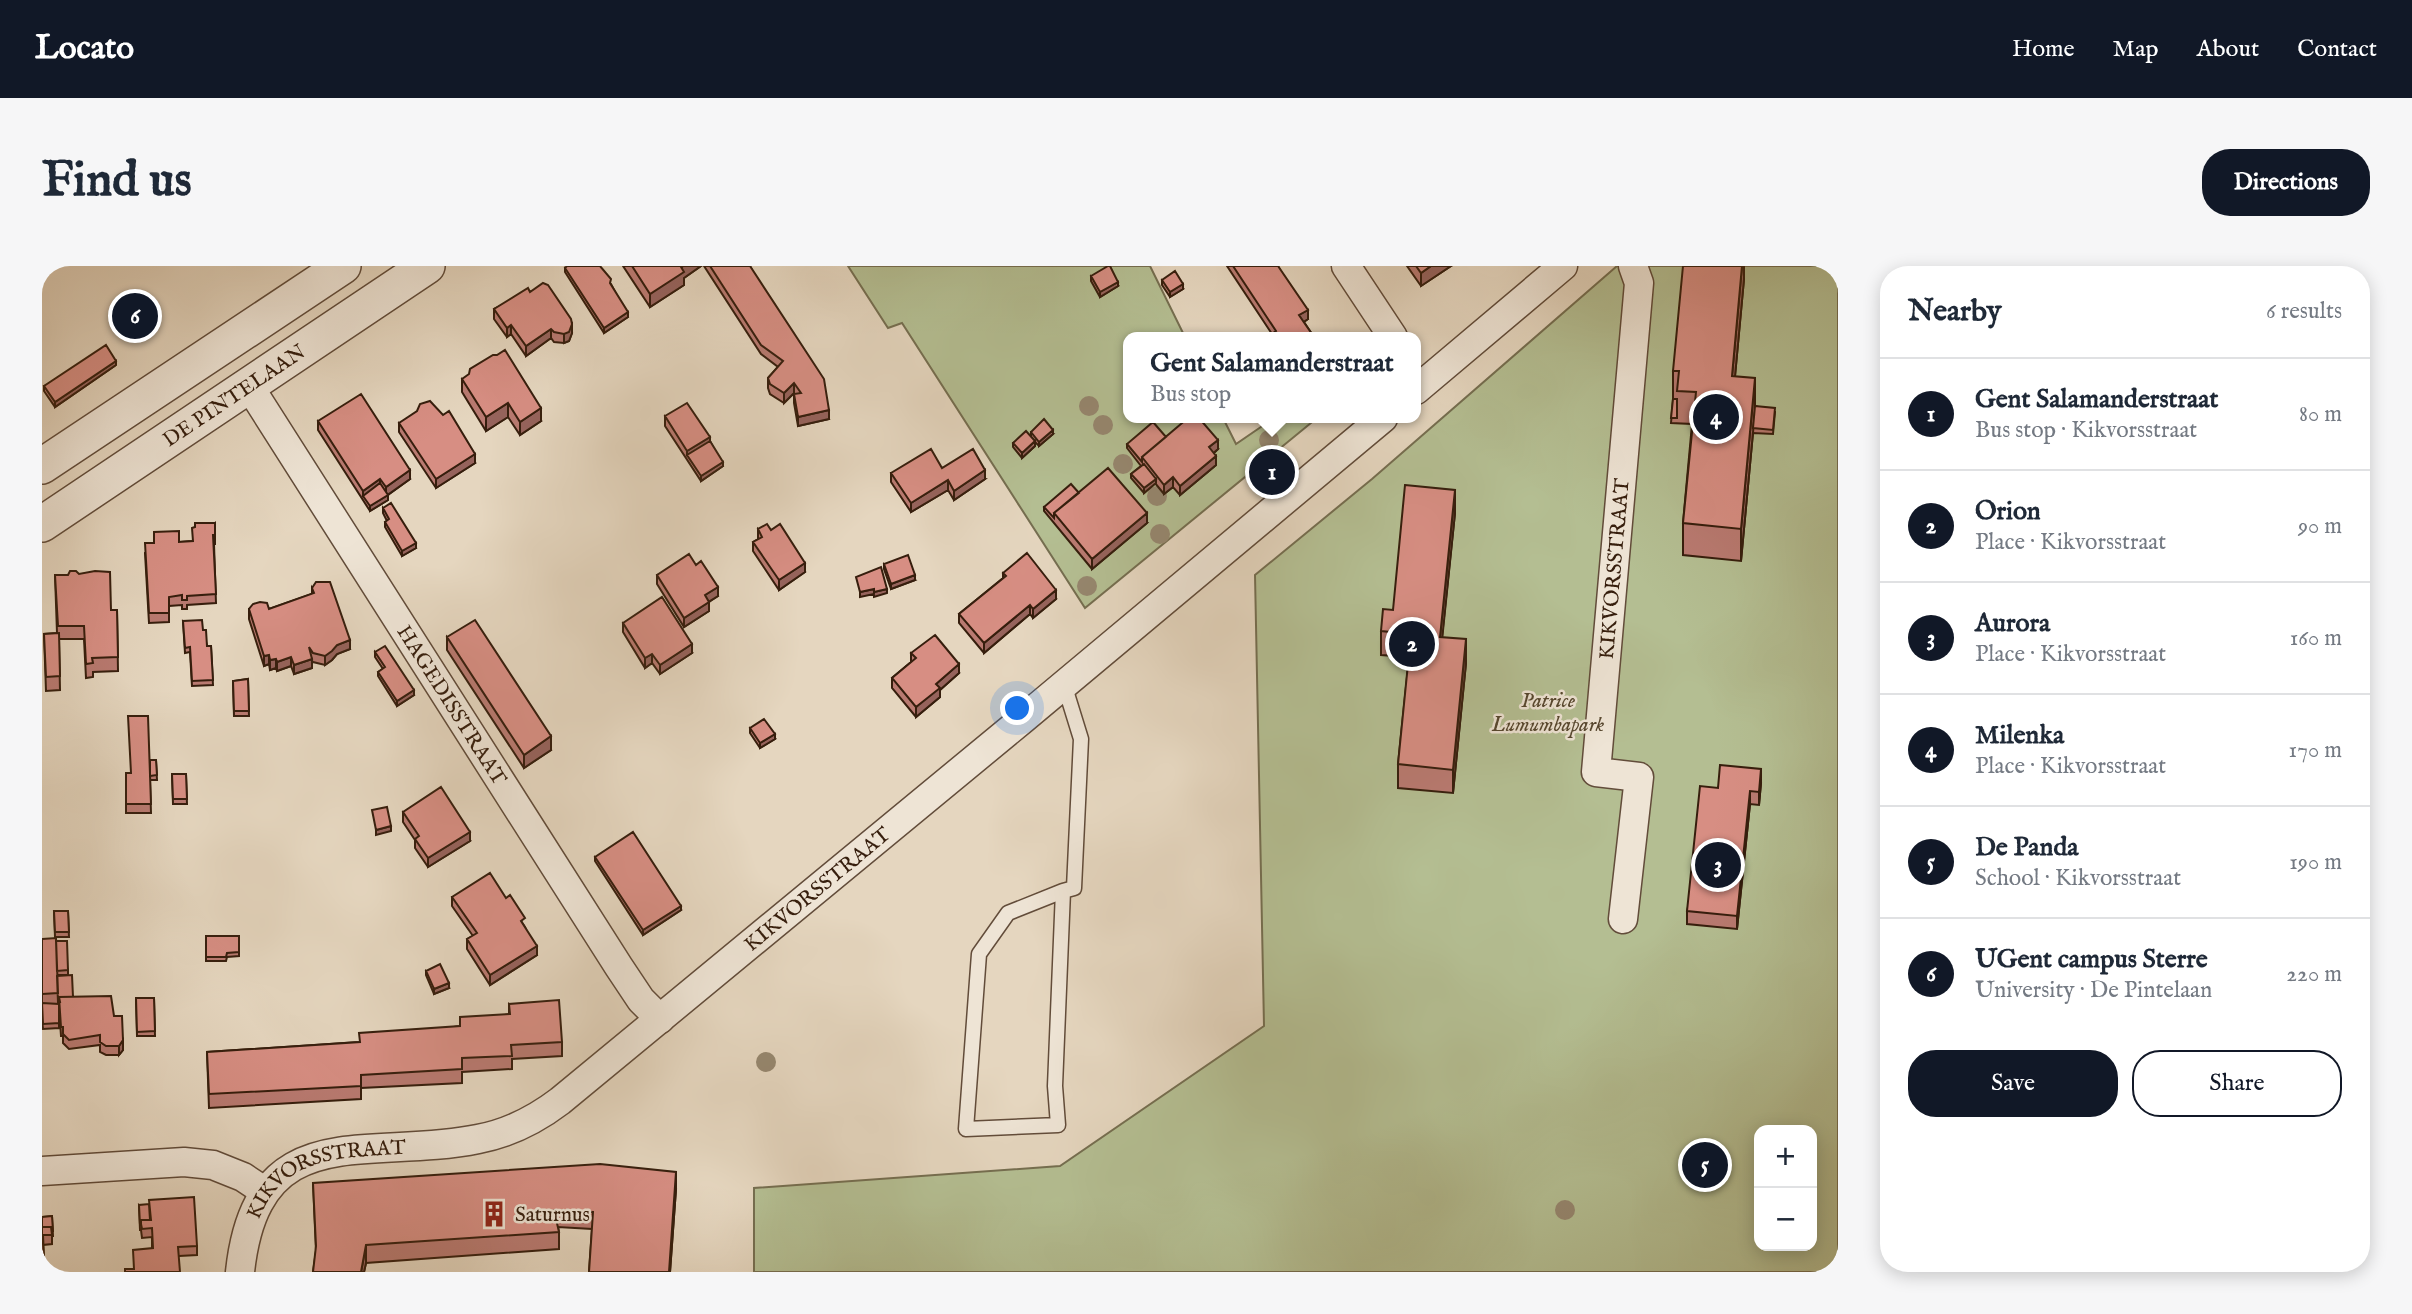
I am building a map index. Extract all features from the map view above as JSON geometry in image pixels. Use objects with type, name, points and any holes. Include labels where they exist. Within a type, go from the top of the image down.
[{"type":"street","points":[[42,466],[344,266]]},
{"type":"street","name":"DE PINTELAAN","points":[[42,524],[427,266]]},
{"type":"street","points":[[1346,266],[1390,332]]},
{"type":"street","points":[[1421,380],[1563,266]]},
{"type":"street","name":"KIKVORSSTRAAT","points":[[1623,919],[1639,777],[1596,772],[1639,284],[1633,266]]},
{"type":"street","name":"HAGEDISSTRAAT","points":[[249,386],[619,967],[641,1000],[660,1020]]},
{"type":"street","name":"KIKVORSSTRAAT","points":[[240,1272],[248,1227],[256,1205],[264,1191],[279,1176],[299,1164],[327,1154],[477,1140],[519,1127],[560,1101],[1377,423]]},
{"type":"street","points":[[42,1171],[184,1162],[213,1165],[243,1177],[264,1191]]},
{"type":"lane","points":[[1063,891],[1055,1086],[1058,1125],[966,1129],[979,954],[1008,913],[1063,891],[1074,888],[1081,738],[1064,684]]},
{"type":"green space","points":[[848,266],[1150,266],[1183,332],[1123,332],[1123,423],[1226,423],[1236,444],[1267,423],[1311,423],[1085,608],[902,323],[888,328]]},
{"type":"green space","name":"Patrice Lumumbapark","points":[[1617,266],[1838,266],[1838,1272],[754,1272],[754,1188],[1060,1166],[1264,1026],[1255,575],[1372,479]]},
{"type":"building","points":[[600,266],[611,279],[610,283],[628,312],[604,328],[565,268]]},
{"type":"building","points":[[632,266],[683,266],[681,267],[684,272],[650,294]]},
{"type":"building","points":[[710,266],[750,266],[824,379],[829,410],[798,417],[794,394],[801,393],[794,383],[784,393],[770,384],[768,378],[783,361],[761,345]]},
{"type":"building","points":[[1108,266],[1118,282],[1100,292],[1091,276]]},
{"type":"building","points":[[1233,266],[1278,266],[1308,310],[1299,315],[1311,332],[1276,331]]},
{"type":"building","points":[[1416,266],[1431,266],[1421,273]]},
{"type":"building","points":[[1683,266],[1742,266],[1732,376],[1755,378],[1741,529],[1683,523],[1696,392],[1677,391],[1679,371],[1673,371]]},
{"type":"building","points":[[1175,271],[1183,284],[1170,292],[1162,280]]},
{"type":"building","points":[[543,283],[548,285],[572,324],[569,332],[564,334],[551,329],[526,346],[511,325],[507,328],[494,309],[528,288],[530,292]]},
{"type":"building","points":[[106,345],[116,361],[55,402],[44,386]]},
{"type":"building","points":[[505,350],[541,408],[520,422],[508,403],[486,417],[462,379],[469,374],[470,369]]},
{"type":"building","points":[[361,394],[410,470],[386,487],[380,479],[363,491],[318,421]]},
{"type":"building","points":[[1673,399],[1677,399],[1677,418],[1671,418]]},
{"type":"building","points":[[430,401],[443,415],[449,411],[475,454],[436,479],[399,423],[417,411],[420,404]]},
{"type":"building","points":[[687,403],[710,437],[687,451],[665,416]]},
{"type":"building","points":[[1755,406],[1775,408],[1773,430],[1753,428]]},
{"type":"building","points":[[1044,419],[1053,430],[1039,442],[1031,432]]},
{"type":"building","points":[[1152,423],[1166,437],[1142,457],[1142,462],[1127,444]]},
{"type":"building","points":[[1182,423],[1203,423],[1218,440],[1209,447],[1216,456],[1180,486],[1173,477],[1164,485],[1142,457]]},
{"type":"building","points":[[1026,431],[1035,441],[1022,453],[1013,443]]},
{"type":"building","points":[[710,441],[723,462],[701,476],[687,455]]},
{"type":"building","points":[[931,449],[942,468],[973,449],[985,470],[954,491],[948,480],[911,503],[891,473]]},
{"type":"building","points":[[1144,464],[1156,479],[1144,488],[1131,474]]},
{"type":"building","points":[[1108,468],[1147,513],[1092,559],[1054,513]]},
{"type":"building","points":[[380,483],[388,495],[370,506],[363,496]]},
{"type":"building","points":[[1071,484],[1079,493],[1054,513],[1054,518],[1044,507]]},
{"type":"building","points":[[1405,485],[1455,490],[1440,637],[1466,639],[1453,770],[1398,764],[1411,634],[1381,631],[1383,609],[1393,610]]},
{"type":"building","points":[[391,503],[416,543],[402,551],[385,522],[389,519],[383,508]]},
{"type":"building","points":[[195,523],[215,523],[213,535],[216,594],[187,596],[187,600],[182,600],[182,595],[169,597],[169,613],[149,613],[145,543],[154,543],[154,532],[179,531],[179,542],[193,541],[192,528]]},
{"type":"building","points":[[767,524],[771,530],[780,524],[805,563],[779,580],[753,542],[762,537],[758,529]]},
{"type":"building","points":[[1027,553],[1056,590],[1033,609],[1030,605],[984,643],[959,614],[1006,576],[1003,573]]},
{"type":"building","points":[[689,554],[696,565],[701,561],[718,587],[705,595],[709,602],[684,618],[657,575]]},
{"type":"building","points":[[908,555],[915,575],[891,584],[884,564]]},
{"type":"building","points":[[881,567],[887,589],[860,592],[856,577]]},
{"type":"building","points":[[70,571],[79,574],[110,572],[111,610],[117,610],[118,657],[92,658],[93,663],[86,664],[84,626],[58,626],[55,575],[68,575]]},
{"type":"building","points":[[316,582],[330,582],[350,640],[337,645],[325,656],[313,653],[309,647],[312,659],[294,665],[291,657],[277,662],[276,659],[270,660],[269,655],[264,656],[249,609],[260,602],[267,603],[269,609],[314,593],[312,588]]},
{"type":"building","points":[[662,597],[692,644],[660,665],[652,654],[645,658],[623,623]]},
{"type":"building","points":[[202,620],[207,646],[211,646],[213,680],[192,681],[190,647],[185,648],[183,621]]},
{"type":"building","points":[[475,620],[551,736],[524,755],[447,637]]},
{"type":"building","points":[[59,633],[60,676],[46,677],[44,634]]},
{"type":"building","points":[[935,635],[959,664],[936,684],[940,688],[916,707],[892,678],[916,658],[911,653]]},
{"type":"building","points":[[385,646],[414,690],[397,701],[378,672],[385,667],[375,652]]},
{"type":"building","points":[[248,679],[249,711],[234,711],[233,681]]},
{"type":"building","points":[[128,716],[148,716],[151,804],[126,804],[126,773],[131,773]]},
{"type":"building","points":[[764,719],[775,734],[760,743],[750,728]]},
{"type":"building","points":[[150,760],[156,760],[157,775],[150,776]]},
{"type":"building","points":[[1720,765],[1761,769],[1759,792],[1750,791],[1737,916],[1687,911],[1700,786],[1718,788]]},
{"type":"building","points":[[172,774],[186,774],[187,799],[173,799]]},
{"type":"building","points":[[441,787],[470,832],[428,858],[415,839],[419,836],[403,812]]},
{"type":"building","points":[[387,807],[391,826],[376,830],[372,810]]},
{"type":"building","points":[[633,832],[681,906],[643,930],[595,857]]},
{"type":"building","points":[[490,873],[506,898],[510,895],[525,918],[521,921],[537,946],[490,975],[467,939],[477,933],[452,897]]},
{"type":"building","points":[[54,911],[68,911],[69,932],[55,932]]},
{"type":"building","points":[[206,936],[239,936],[239,952],[227,953],[226,957],[206,957]]},
{"type":"building","points":[[56,938],[58,993],[42,994],[42,939]]},
{"type":"building","points":[[56,941],[67,941],[68,970],[57,971]]},
{"type":"building","points":[[440,964],[449,983],[434,989],[426,971]]},
{"type":"building","points":[[72,975],[73,997],[59,997],[58,1002],[57,976]]},
{"type":"building","points":[[111,996],[114,1016],[122,1016],[123,1040],[119,1046],[106,1046],[100,1042],[100,1035],[69,1040],[63,1034],[59,997]]},
{"type":"building","points":[[136,998],[154,998],[155,1031],[137,1032]]},
{"type":"building","points":[[559,1000],[562,1042],[511,1045],[512,1056],[462,1058],[462,1069],[361,1075],[361,1086],[209,1094],[207,1052],[360,1042],[359,1033],[460,1026],[460,1017],[510,1014],[509,1004]]},
{"type":"building","points":[[42,1003],[59,1004],[59,1023],[43,1024]]},
{"type":"building","name":"Saturnus","points":[[600,1164],[676,1172],[669,1272],[589,1272],[593,1212],[554,1210],[559,1232],[366,1245],[361,1272],[313,1272],[316,1246],[313,1183]]},
{"type":"building","points":[[194,1197],[197,1246],[178,1247],[180,1272],[125,1272],[125,1269],[134,1269],[133,1250],[153,1248],[152,1228],[142,1229],[141,1224],[141,1220],[151,1220],[149,1200]]},
{"type":"building","points":[[149,1204],[150,1220],[141,1220],[140,1225],[139,1205]]},
{"type":"building","points":[[52,1216],[53,1231],[51,1227],[42,1227],[42,1217]]},
{"type":"building","points":[[42,1227],[51,1227],[52,1235],[43,1235],[44,1256],[42,1256]]},
{"type":"place","name":"UGent campus Sterre","points":[[135,316]]},
{"type":"place","name":"Milenka","points":[[1716,417]]},
{"type":"place","name":"Gent Salamanderstraat","points":[[1272,472]]},
{"type":"place","name":"Orion","points":[[1412,644]]},
{"type":"place","name":"Aurora","points":[[1718,865]]},
{"type":"place","name":"De Panda","points":[[1705,1165]]},
{"type":"place","name":"Saturnus","points":[[494,1214]]}]
